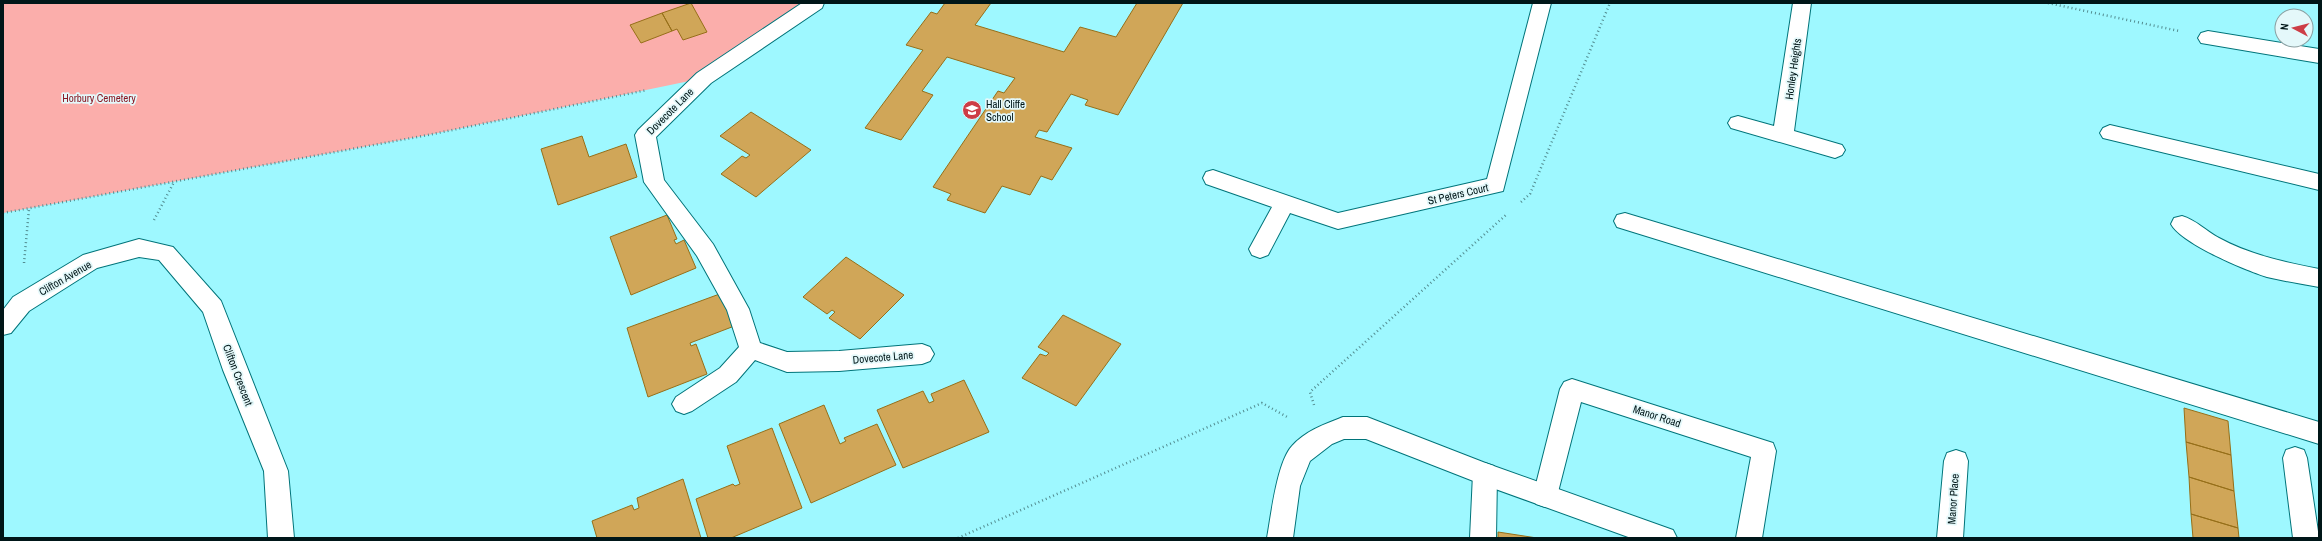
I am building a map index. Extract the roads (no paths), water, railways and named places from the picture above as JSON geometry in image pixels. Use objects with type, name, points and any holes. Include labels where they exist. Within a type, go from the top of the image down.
[{"type":"street","name":"Dovecote Lane","points":[[815,3],[704,78],[645,135],[654,182],[708,256],[738,309],[751,349],[787,362],[839,361],[922,354]]},
{"type":"street","name":"St Peters Court","points":[[1214,178],[1338,221],[1496,185],[1542,3]]},
{"type":"street","name":"Honley Heights","points":[[1783,135],[1802,3]]},
{"type":"street","points":[[2208,38],[2319,56]]},
{"type":"street","points":[[1738,123],[1835,150]]},
{"type":"street","points":[[2110,133],[2319,182]]},
{"type":"street","points":[[1260,249],[1285,202]]},
{"type":"street","points":[[1625,221],[2319,433]]},
{"type":"street","points":[[2182,224],[2211,244],[2268,268],[2319,278]]},
{"type":"street","name":"Clifton Avenue","points":[[3,326],[21,304],[91,261],[139,248]]},
{"type":"street","name":"Clifton Crescent","points":[[139,248],[164,253],[186,275],[213,308],[235,370],[276,471],[281,538]]},
{"type":"street","points":[[684,404],[728,375],[751,349]]},
{"type":"street","name":"Manor Road","points":[[1545,496],[1572,389],[1764,451],[1749,538]]},
{"type":"street","points":[[1280,538],[1288,486],[1300,454],[1323,436],[1343,428],[1367,428],[1485,474],[1664,538]]},
{"type":"street","points":[[2295,458],[2306,538]]},
{"type":"street","name":"Manor Place","points":[[1950,538],[1956,461]]},
{"type":"street","points":[[1483,538],[1485,474]]},
{"type":"place","name":"Hall Cliffe School","points":[[972,110]]},
{"type":"park label","name":"Horbury Cemetery","points":[[99,98]]}]
